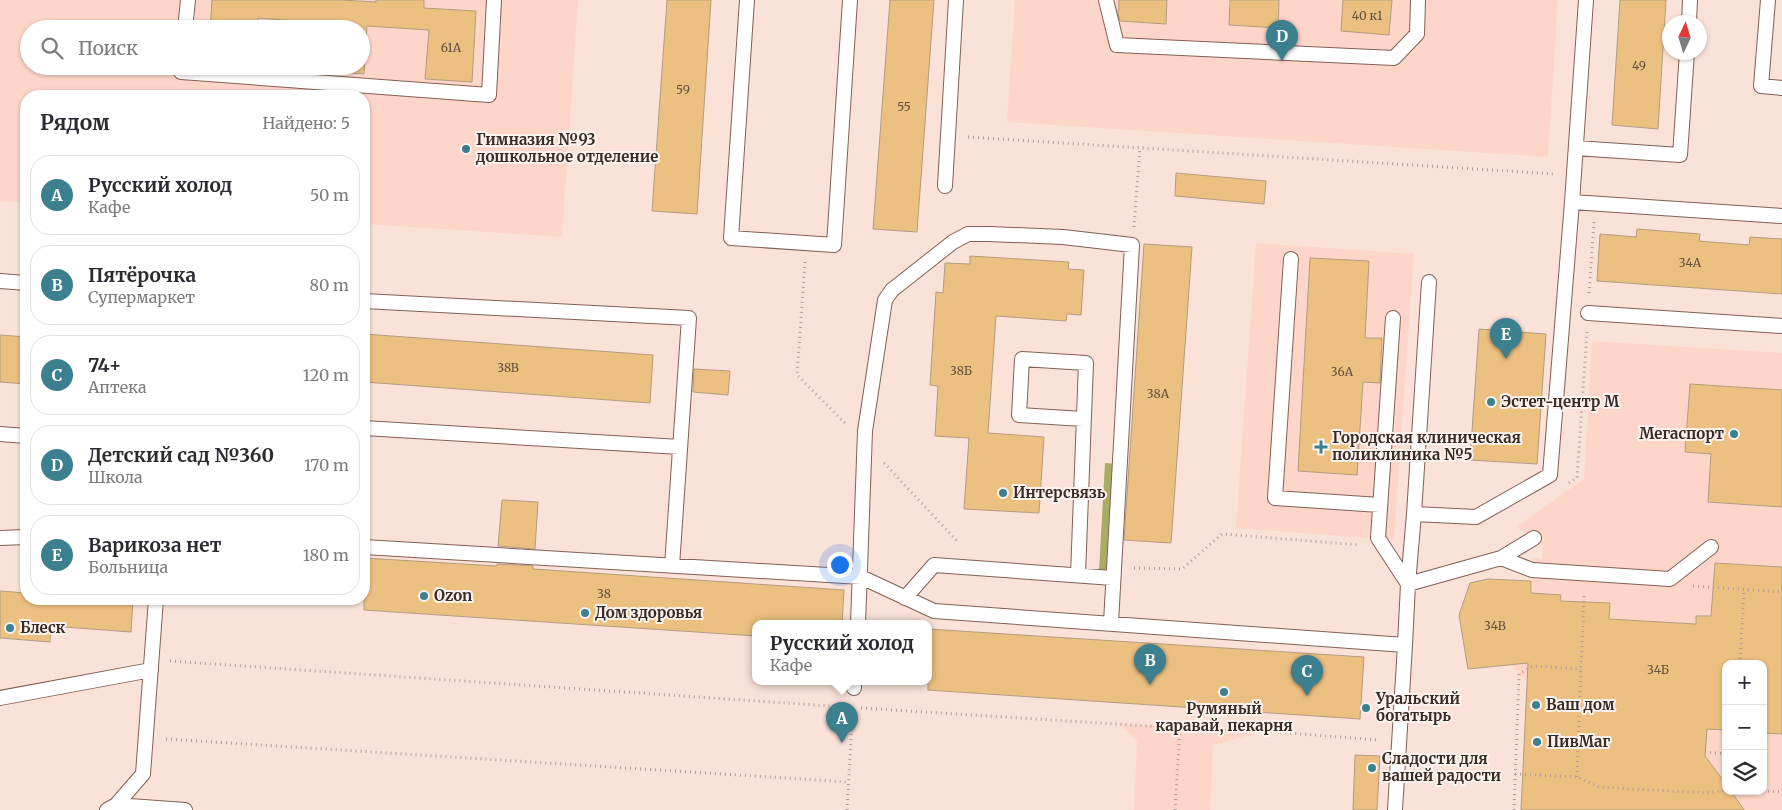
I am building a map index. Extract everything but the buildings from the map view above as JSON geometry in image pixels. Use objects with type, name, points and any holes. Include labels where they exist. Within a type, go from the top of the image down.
[{"type":"lane","points":[[186,20],[188,0]]},
{"type":"lane","points":[[221,75],[490,95],[494,0]]},
{"type":"lane","points":[[747,0],[731,238],[834,245],[850,0]]},
{"type":"lane","points":[[945,186],[956,0]]},
{"type":"lane","points":[[1106,0],[1116,45],[1394,58],[1417,34],[1418,0]]},
{"type":"lane","points":[[1414,514],[1476,517],[1550,475],[1586,0]]},
{"type":"lane","points":[[1689,15],[1690,0]]},
{"type":"lane","points":[[1768,0],[1761,86],[1782,88]]},
{"type":"lane","points":[[1576,148],[1680,155],[1686,60]]},
{"type":"lane","points":[[1572,202],[1782,216]]},
{"type":"lane","points":[[858,620],[865,431],[885,300],[892,290],[953,242],[968,234],[989,234],[1063,237],[1132,245],[1110,623]]},
{"type":"lane","points":[[1291,259],[1275,498],[1380,505]]},
{"type":"lane","points":[[0,281],[20,282]]},
{"type":"lane","points":[[1396,810],[1408,584],[1429,282]]},
{"type":"lane","points":[[370,301],[689,318],[672,566]]},
{"type":"lane","points":[[1588,313],[1782,326]]},
{"type":"lane","points":[[1393,318],[1378,538],[1408,584]]},
{"type":"lane","points":[[1078,576],[1086,363],[1022,359],[1018,415],[1083,418]]},
{"type":"lane","points":[[370,428],[680,448]]},
{"type":"lane","points":[[0,434],[20,436]]},
{"type":"lane","points":[[0,538],[20,537]]},
{"type":"lane","points":[[1408,584],[1501,558],[1534,538]]},
{"type":"lane","points":[[370,547],[861,577],[934,611],[1405,645]]},
{"type":"lane","points":[[1501,558],[1532,570],[1670,580],[1711,547]]},
{"type":"lane","points":[[905,598],[934,565],[1078,576],[1113,573]]},
{"type":"lane","points":[[111,807],[143,774],[156,605]]},
{"type":"lane","points":[[0,698],[151,665]]},
{"type":"lane","points":[[111,807],[185,810]]},
{"type":"path","points":[[948,136],[1574,176]]},
{"type":"path","points":[[1132,245],[1140,148]]},
{"type":"path","points":[[1113,573],[1182,569],[1222,534],[1384,547]]},
{"type":"path","points":[[1577,777],[1585,573]]},
{"type":"path","points":[[1670,580],[1690,586],[1782,592]]},
{"type":"path","points":[[1740,660],[1744,590]]},
{"type":"path","points":[[151,665],[1180,728],[1263,731],[1399,742]]},
{"type":"path","points":[[1514,810],[1519,674],[1533,666],[1581,669]]},
{"type":"path","points":[[847,810],[853,707]]},
{"type":"path","points":[[1175,810],[1180,728]]},
{"type":"path","points":[[146,738],[849,782]]},
{"type":"path","points":[[1578,742],[1601,744]]},
{"type":"path","points":[[1705,752],[1722,754]]},
{"type":"path","points":[[1515,774],[1577,777],[1599,787],[1705,793],[1722,791]]},
{"type":"path","points":[[1767,791],[1782,792]]},
{"type":"shaded area","name":"Гимназия №93 дошкольное отделение","points":[[0,0],[578,0],[562,237],[370,224],[370,90],[20,90],[20,203],[0,201]]},
{"type":"shaded area","points":[[1015,0],[1558,0],[1548,157],[1007,122]]},
{"type":"shaded area","name":"Городская клиническая поликлиника №5","points":[[1256,243],[1414,254],[1394,540],[1236,528]]},
{"type":"shaded area","points":[[1592,341],[1782,353],[1782,810],[1521,810],[1528,683],[1511,665],[1528,637],[1533,558],[1542,559],[1543,544],[1516,527],[1584,479]]},
{"type":"shaded area","points":[[1120,724],[1263,731],[1213,745],[1210,810],[1134,810],[1137,741]]},
{"type":"green space","points":[[1105,463],[1118,464],[1112,571],[1099,571]]},
{"type":"place","name":"Детский сад №360","points":[[1282,61]]},
{"type":"place","name":"Гимназия №93 дошкольное отделение","points":[[466,149]]},
{"type":"place","name":"Варикоза нет","points":[[1506,359]]},
{"type":"place","name":"Эстет-центр М","points":[[1491,402]]},
{"type":"place","name":"Мегаспорт","points":[[1734,434]]},
{"type":"place","name":"Городская клиническая поликлиника №5","points":[[1321,447]]},
{"type":"place","name":"Интерсвязь","points":[[1003,493]]},
{"type":"place","name":"Ozon","points":[[424,596]]},
{"type":"place","name":"Дом здоровья","points":[[585,613]]},
{"type":"place","name":"Блеск","points":[[10,628]]},
{"type":"place","name":"Пятёрочка","points":[[1150,685]]},
{"type":"place","name":"Румяный каравай, пекарня","points":[[1224,692]]},
{"type":"place","name":"74+","points":[[1307,696]]},
{"type":"place","name":"Ваш дом","points":[[1536,705]]},
{"type":"place","name":"Уральский богатырь","points":[[1366,708]]},
{"type":"place","name":"ПивМаг","points":[[1537,742]]},
{"type":"place","name":"Русский холод","points":[[842,743]]},
{"type":"place","name":"Сладости для вашей радости","points":[[1372,768]]}]
